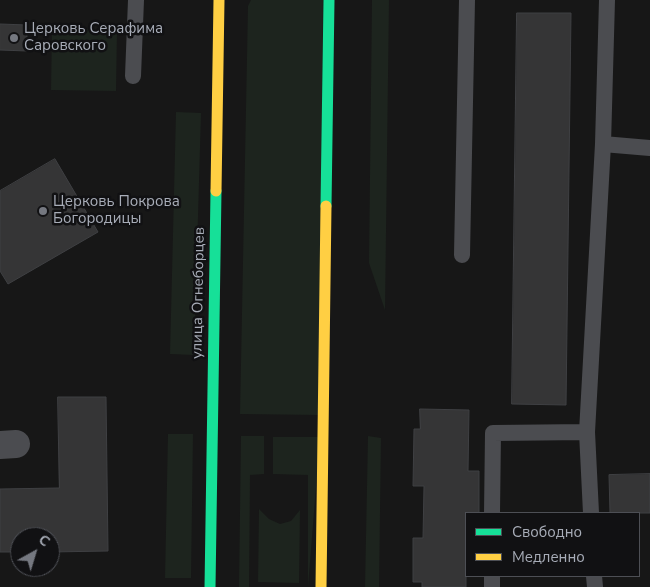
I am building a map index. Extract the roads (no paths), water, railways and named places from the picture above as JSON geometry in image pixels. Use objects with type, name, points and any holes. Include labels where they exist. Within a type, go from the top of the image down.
[{"type":"main road","name":"улица Огнеборцев","points":[[210,587],[219,0]]},
{"type":"main road","points":[[321,587],[329,0]]},
{"type":"lane","points":[[133,76],[136,0]]},
{"type":"lane","points":[[462,255],[467,0]]},
{"type":"lane","points":[[591,512],[587,432],[603,144],[607,0]]},
{"type":"lane","points":[[603,144],[650,148]]},
{"type":"lane","points":[[492,512],[493,433],[587,432]]},
{"type":"place","name":"Церковь Серафима Саровского","points":[[14,38]]},
{"type":"place","name":"Церковь Покрова Богородицы","points":[[43,211]]}]
